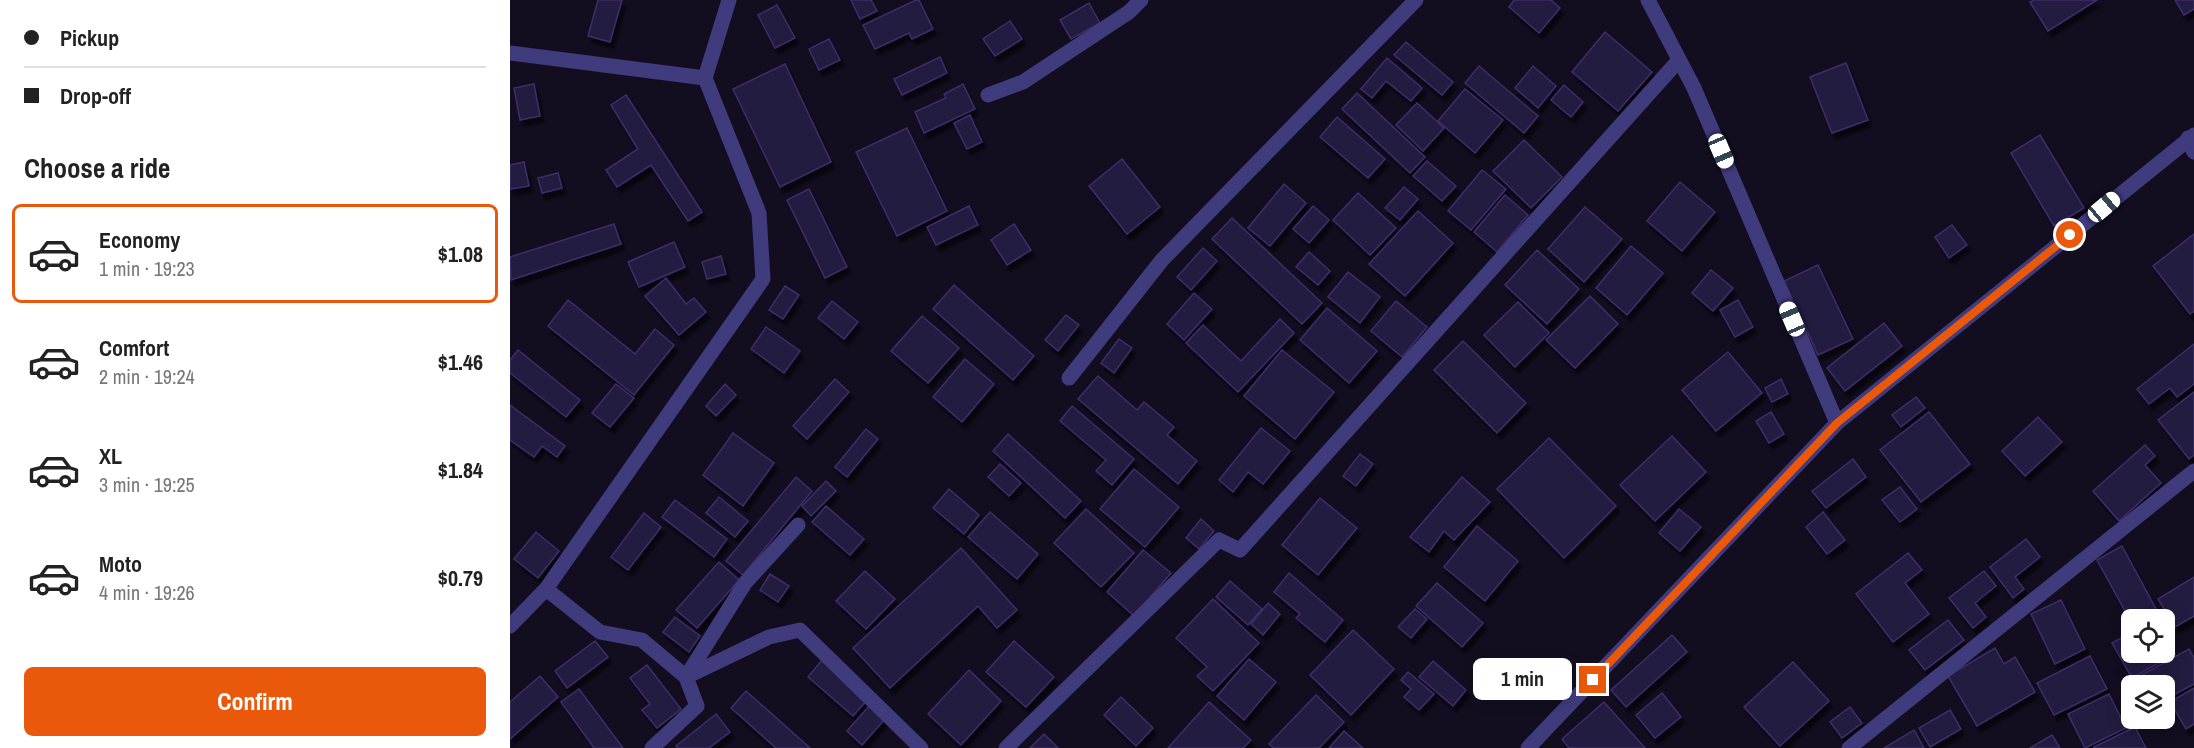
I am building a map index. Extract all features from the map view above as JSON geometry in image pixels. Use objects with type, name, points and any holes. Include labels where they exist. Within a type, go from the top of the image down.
[{"type":"street","points":[[510,626],[546,589],[764,279],[759,213],[705,78],[729,0]]},
{"type":"street","points":[[988,95],[1023,82],[1129,12],[1142,0]]},
{"type":"street","points":[[1069,378],[1162,260],[1416,0]]},
{"type":"street","points":[[1648,0],[1694,88],[1837,423]]},
{"type":"street","points":[[510,52],[705,78]]},
{"type":"street","points":[[1006,748],[1219,540],[1240,550],[1679,60]]},
{"type":"street","points":[[1528,748],[1837,423],[2192,141]]},
{"type":"street","points":[[1849,748],[2194,471]]},
{"type":"street","points":[[686,677],[745,583],[798,525]]},
{"type":"street","points":[[546,589],[600,632],[642,640],[686,677],[697,706],[651,748]]},
{"type":"street","points":[[686,677],[769,637],[800,630],[921,748]]},
{"type":"building","points":[[598,0],[622,0],[610,42],[588,36]]},
{"type":"building","points":[[851,0],[871,0],[877,11],[860,19]]},
{"type":"building","points":[[919,0],[933,29],[912,39],[909,33],[875,49],[863,25]]},
{"type":"building","points":[[1514,0],[1551,0],[1560,8],[1539,33],[1509,7]]},
{"type":"building","points":[[2034,0],[2097,0],[2048,31],[2030,2]]},
{"type":"building","points":[[2175,0],[2194,0],[2194,9],[2184,15]]},
{"type":"building","points":[[1089,3],[1100,23],[1071,39],[1060,20]]},
{"type":"building","points":[[777,5],[795,38],[775,48],[758,15]]},
{"type":"building","points":[[1010,21],[1022,39],[995,56],[983,39]]},
{"type":"building","points":[[1605,32],[1652,72],[1618,111],[1572,72]]},
{"type":"building","points":[[829,39],[840,60],[819,70],[809,49]]},
{"type":"building","points":[[1406,42],[1453,82],[1442,95],[1394,55]]},
{"type":"building","points":[[940,57],[947,73],[902,95],[894,79]]},
{"type":"building","points":[[1387,58],[1422,88],[1411,101],[1386,81],[1372,98],[1361,89]]},
{"type":"building","points":[[1846,63],[1868,120],[1832,133],[1810,77]]},
{"type":"building","points":[[785,64],[831,162],[780,187],[733,89]]},
{"type":"building","points":[[1479,66],[1538,116],[1524,133],[1465,83]]},
{"type":"building","points":[[1533,66],[1556,86],[1538,108],[1515,88]]},
{"type":"building","points":[[534,84],[540,116],[520,120],[514,88]]},
{"type":"building","points":[[963,84],[975,109],[924,133],[915,112],[946,98],[944,94]]},
{"type":"building","points":[[1564,85],[1583,102],[1571,117],[1551,100]]},
{"type":"building","points":[[1465,89],[1503,120],[1475,153],[1438,121]]},
{"type":"building","points":[[1357,93],[1425,157],[1410,173],[1342,109]]},
{"type":"building","points":[[626,95],[702,212],[688,221],[651,165],[617,187],[606,170],[638,149],[611,105]]},
{"type":"building","points":[[1417,103],[1444,128],[1423,151],[1396,125]]},
{"type":"building","points":[[970,115],[982,142],[967,149],[954,123]]},
{"type":"building","points":[[1337,117],[1385,159],[1368,178],[1320,137]]},
{"type":"building","points":[[907,128],[947,211],[897,236],[856,152]]},
{"type":"building","points":[[2040,135],[2084,208],[2054,226],[2011,153]]},
{"type":"building","points":[[1524,140],[1562,177],[1531,208],[1493,171]]},
{"type":"building","points":[[1122,159],[1160,207],[1127,234],[1089,186]]},
{"type":"building","points":[[1427,161],[1456,186],[1442,201],[1413,176]]},
{"type":"building","points":[[524,162],[529,186],[510,189],[510,165]]},
{"type":"building","points":[[1482,170],[1506,189],[1471,230],[1448,211]]},
{"type":"building","points":[[558,173],[562,188],[542,193],[538,178]]},
{"type":"building","points":[[1680,182],[1715,212],[1682,251],[1647,221]]},
{"type":"building","points":[[1284,184],[1306,203],[1270,246],[1248,228]]},
{"type":"building","points":[[1404,187],[1418,199],[1400,220],[1385,208]]},
{"type":"building","points":[[809,189],[847,267],[825,278],[787,200]]},
{"type":"building","points":[[1358,193],[1396,228],[1370,255],[1333,220]]},
{"type":"building","points":[[1505,195],[1528,215],[1497,252],[1474,232]]},
{"type":"building","points":[[969,206],[978,225],[936,245],[927,227]]},
{"type":"building","points":[[1313,206],[1329,220],[1309,243],[1293,229]]},
{"type":"building","points":[[1585,207],[1622,239],[1584,282],[1548,249]]},
{"type":"building","points":[[1418,211],[1453,243],[1405,296],[1369,264]]},
{"type":"building","points":[[1232,218],[1322,303],[1302,324],[1212,239]]},
{"type":"building","points":[[614,224],[621,244],[511,280],[510,257]]},
{"type":"building","points":[[1014,224],[1031,250],[1007,265],[991,240]]},
{"type":"building","points":[[1952,225],[1967,245],[1949,258],[1935,237]]},
{"type":"building","points":[[2194,234],[2194,311],[2190,314],[2153,266]]},
{"type":"building","points":[[674,242],[685,267],[639,287],[628,262]]},
{"type":"building","points":[[1631,246],[1663,273],[1627,315],[1596,288]]},
{"type":"building","points":[[1203,248],[1217,261],[1191,290],[1177,277]]},
{"type":"building","points":[[1537,250],[1579,289],[1547,324],[1505,285]]},
{"type":"building","points":[[1309,252],[1330,271],[1318,285],[1296,267]]},
{"type":"building","points":[[721,256],[726,274],[707,279],[702,262]]},
{"type":"building","points":[[1818,265],[1853,339],[1818,355],[1784,281]]},
{"type":"building","points":[[1711,270],[1733,288],[1713,311],[1692,293]]},
{"type":"building","points":[[1348,272],[1380,297],[1360,323],[1328,297]]},
{"type":"building","points":[[666,278],[686,304],[694,298],[706,312],[679,335],[645,296]]},
{"type":"building","points":[[954,285],[1034,356],[1013,380],[933,309]]},
{"type":"building","points":[[785,286],[799,295],[783,319],[769,310]]},
{"type":"building","points":[[1194,293],[1212,309],[1184,340],[1167,324]]},
{"type":"building","points":[[1590,296],[1618,324],[1575,368],[1546,340]]},
{"type":"building","points":[[568,300],[635,354],[655,329],[674,345],[634,395],[548,326]]},
{"type":"building","points":[[1738,300],[1753,327],[1735,337],[1720,310]]},
{"type":"building","points":[[832,301],[858,322],[844,339],[818,318]]},
{"type":"building","points":[[1396,301],[1427,327],[1402,357],[1371,331]]},
{"type":"building","points":[[1518,302],[1549,333],[1515,367],[1484,335]]},
{"type":"building","points":[[1327,308],[1377,351],[1349,383],[1300,340]]},
{"type":"building","points":[[1066,315],[1079,325],[1058,351],[1045,340]]},
{"type":"building","points":[[922,316],[959,348],[928,383],[891,351]]},
{"type":"building","points":[[1280,319],[1294,333],[1238,392],[1186,343],[1203,325],[1241,361]]},
{"type":"building","points":[[1884,323],[1902,346],[1845,391],[1827,368]]},
{"type":"building","points":[[766,327],[800,351],[784,373],[751,349]]},
{"type":"building","points":[[1119,339],[1132,348],[1114,373],[1101,363]]},
{"type":"building","points":[[1463,341],[1526,403],[1497,433],[1434,370]]},
{"type":"building","points":[[2194,344],[2194,384],[2177,397],[2170,388],[2149,404],[2137,389]]},
{"type":"building","points":[[518,350],[580,400],[566,417],[510,373],[510,360]]},
{"type":"building","points":[[1282,350],[1334,392],[1295,439],[1244,396]]},
{"type":"building","points":[[1728,352],[1762,393],[1716,431],[1682,390]]},
{"type":"building","points":[[965,359],[994,384],[962,422],[933,397]]},
{"type":"building","points":[[1098,376],[1137,410],[1144,402],[1174,427],[1167,435],[1197,461],[1178,484],[1078,399]]},
{"type":"building","points":[[835,379],[849,392],[807,439],[793,426]]},
{"type":"building","points":[[1781,379],[1788,394],[1772,402],[1765,388]]},
{"type":"building","points":[[616,384],[634,398],[610,427],[592,413]]},
{"type":"building","points":[[725,384],[736,395],[716,416],[706,406]]},
{"type":"building","points":[[2194,392],[2194,455],[2189,459],[2158,420]]},
{"type":"building","points":[[1916,397],[1925,408],[1901,427],[1892,415]]},
{"type":"building","points":[[510,405],[565,446],[557,457],[542,446],[534,457],[510,440]]},
{"type":"building","points":[[1072,406],[1134,459],[1112,485],[1096,471],[1106,460],[1060,421]]},
{"type":"building","points":[[1771,412],[1784,434],[1769,443],[1756,421]]},
{"type":"building","points":[[1929,412],[1970,464],[1921,502],[1880,450]]},
{"type":"building","points":[[2038,417],[2062,442],[2025,476],[2002,451]]},
{"type":"building","points":[[1261,428],[1290,451],[1263,484],[1248,472],[1233,492],[1219,480]]},
{"type":"building","points":[[866,429],[878,439],[847,477],[835,467]]},
{"type":"building","points":[[733,433],[774,463],[743,506],[703,475]]},
{"type":"building","points":[[1008,434],[1081,501],[1065,518],[993,451]]},
{"type":"building","points":[[1672,436],[1706,472],[1655,521],[1620,485]]},
{"type":"building","points":[[1549,438],[1616,506],[1564,558],[1497,489]]},
{"type":"building","points":[[2145,445],[2155,456],[2145,465],[2161,483],[2119,521],[2093,491]]},
{"type":"building","points":[[1360,454],[1373,464],[1356,486],[1343,476]]},
{"type":"building","points":[[1853,459],[1866,477],[1826,508],[1812,491]]},
{"type":"building","points":[[1000,464],[1021,483],[1009,496],[988,477]]},
{"type":"building","points":[[1134,469],[1179,507],[1145,547],[1100,509]]},
{"type":"building","points":[[796,477],[812,491],[743,575],[726,561]]},
{"type":"building","points":[[1462,477],[1490,502],[1454,540],[1444,531],[1429,552],[1410,537]]},
{"type":"building","points":[[826,481],[836,491],[811,516],[802,506]]},
{"type":"building","points":[[1900,487],[1917,509],[1900,522],[1882,500]]},
{"type":"building","points":[[949,489],[979,515],[964,534],[933,508]]},
{"type":"building","points":[[719,497],[748,521],[735,537],[706,513]]},
{"type":"building","points":[[1320,498],[1357,528],[1318,575],[1282,545]]},
{"type":"building","points":[[675,500],[727,539],[714,557],[662,517]]},
{"type":"building","points":[[826,506],[864,539],[850,555],[812,522]]},
{"type":"building","points":[[1086,509],[1134,553],[1101,587],[1054,543]]},
{"type":"building","points":[[1679,509],[1701,527],[1680,551],[1659,533]]},
{"type":"building","points":[[990,512],[1038,554],[1017,579],[968,537]]},
{"type":"building","points":[[1823,512],[1845,540],[1827,554],[1806,527]]},
{"type":"building","points":[[644,513],[661,527],[628,570],[611,557]]},
{"type":"building","points":[[1201,519],[1214,531],[1199,549],[1186,538]]},
{"type":"building","points":[[1477,526],[1518,561],[1485,601],[1444,567]]},
{"type":"building","points":[[536,532],[559,551],[538,578],[514,559]]},
{"type":"building","points":[[2026,539],[2040,557],[2015,577],[2024,589],[2013,598],[1990,567]]},
{"type":"building","points":[[2122,546],[2156,609],[2124,609],[2097,560]]},
{"type":"building","points":[[961,548],[1017,610],[997,628],[978,606],[890,688],[853,648]]},
{"type":"building","points":[[1143,550],[1171,573],[1134,616],[1107,592]]},
{"type":"building","points":[[1908,553],[1922,570],[1905,583],[1929,614],[1893,642],[1856,594]]},
{"type":"building","points":[[719,562],[739,580],[697,628],[676,610]]},
{"type":"building","points":[[865,571],[895,599],[866,629],[836,601]]},
{"type":"building","points":[[1984,571],[1996,586],[1975,603],[1986,617],[1973,628],[1949,598]]},
{"type":"building","points":[[1289,573],[1343,620],[1325,642],[1296,618],[1300,614],[1274,592]]},
{"type":"building","points":[[770,574],[789,586],[778,602],[760,590]]},
{"type":"building","points":[[2194,577],[2194,616],[2175,627],[2175,609],[2164,609],[2158,599]]},
{"type":"building","points":[[1230,581],[1262,609],[1248,625],[1216,597]]},
{"type":"building","points":[[1437,583],[1483,623],[1462,647],[1416,606]]},
{"type":"building","points":[[1213,599],[1259,643],[1213,691],[1197,676],[1207,667],[1176,638]]},
{"type":"building","points":[[2061,600],[2085,649],[2055,664],[2031,614]]},
{"type":"building","points":[[1268,603],[1280,614],[1263,635],[1251,624]]},
{"type":"building","points":[[1415,609],[1427,619],[1411,638],[1398,627]]},
{"type":"building","points":[[675,617],[700,636],[689,652],[663,632]]},
{"type":"building","points":[[1948,620],[1964,640],[1925,670],[1909,650]]},
{"type":"building","points":[[1353,630],[1394,669],[1351,715],[1310,675]]},
{"type":"building","points":[[1672,635],[1687,652],[1626,707],[1611,690]]},
{"type":"building","points":[[2121,638],[2121,659],[2112,643]]},
{"type":"building","points":[[595,641],[608,657],[567,688],[555,671]]},
{"type":"building","points":[[1014,641],[1054,677],[1026,707],[986,672]]},
{"type":"building","points":[[1995,648],[2004,664],[2015,657],[2035,692],[1977,726],[1948,676]]},
{"type":"building","points":[[2189,649],[2194,658],[2194,684],[2175,694],[2175,675],[2142,675],[2164,663],[2175,663],[2175,657]]},
{"type":"building","points":[[2090,656],[2107,689],[2054,715],[2037,683]]},
{"type":"building","points":[[1249,659],[1276,682],[1244,720],[1217,696]]},
{"type":"building","points":[[822,660],[867,700],[853,716],[808,677]]},
{"type":"building","points":[[1433,661],[1466,690],[1453,706],[1419,677]]},
{"type":"building","points":[[1793,662],[1829,701],[1780,746],[1744,707]]},
{"type":"building","points":[[2123,663],[2159,663],[2137,675],[2130,675]]},
{"type":"building","points":[[647,665],[681,709],[657,728],[642,710],[650,704],[630,678]]},
{"type":"building","points":[[969,670],[1001,701],[961,745],[928,714]]},
{"type":"building","points":[[1408,672],[1434,694],[1419,710],[1404,697],[1411,689],[1401,680]]},
{"type":"building","points":[[540,676],[558,697],[510,739],[510,702]]},
{"type":"building","points":[[2194,688],[2194,724],[2186,729],[2175,710],[2175,699]]},
{"type":"building","points":[[579,689],[623,748],[594,748],[561,702]]},
{"type":"building","points":[[746,691],[810,748],[776,748],[731,708]]},
{"type":"building","points":[[1662,693],[1681,717],[1655,738],[1636,715]]},
{"type":"building","points":[[2109,694],[2121,718],[2121,729],[2124,729],[2085,748],[2068,714]]},
{"type":"building","points":[[1316,695],[1344,722],[1319,748],[1274,748],[1269,744]]},
{"type":"building","points":[[1121,697],[1153,728],[1136,746],[1104,715]]},
{"type":"building","points":[[1209,702],[1251,740],[1243,748],[1168,748]]},
{"type":"building","points":[[1604,702],[1645,748],[1569,748],[1562,739]]},
{"type":"building","points":[[870,705],[885,719],[862,745],[847,731]]},
{"type":"building","points":[[1850,707],[1862,723],[1842,738],[1830,722]]},
{"type":"building","points":[[1950,710],[1961,729],[1930,747],[1919,728]]},
{"type":"building","points":[[716,714],[730,732],[709,748],[678,748],[676,746]]},
{"type":"building","points":[[2131,729],[2136,729],[2146,748],[2094,748]]},
{"type":"building","points":[[1914,730],[1924,748],[1884,748]]},
{"type":"building","points":[[1344,731],[1363,748],[1329,748]]},
{"type":"building","points":[[1044,734],[1058,748],[1030,748]]},
{"type":"building","points":[[2052,735],[2060,748],[2030,748]]},
{"type":"route","points":[[1593,680],[1837,423],[2070,235]]}]
